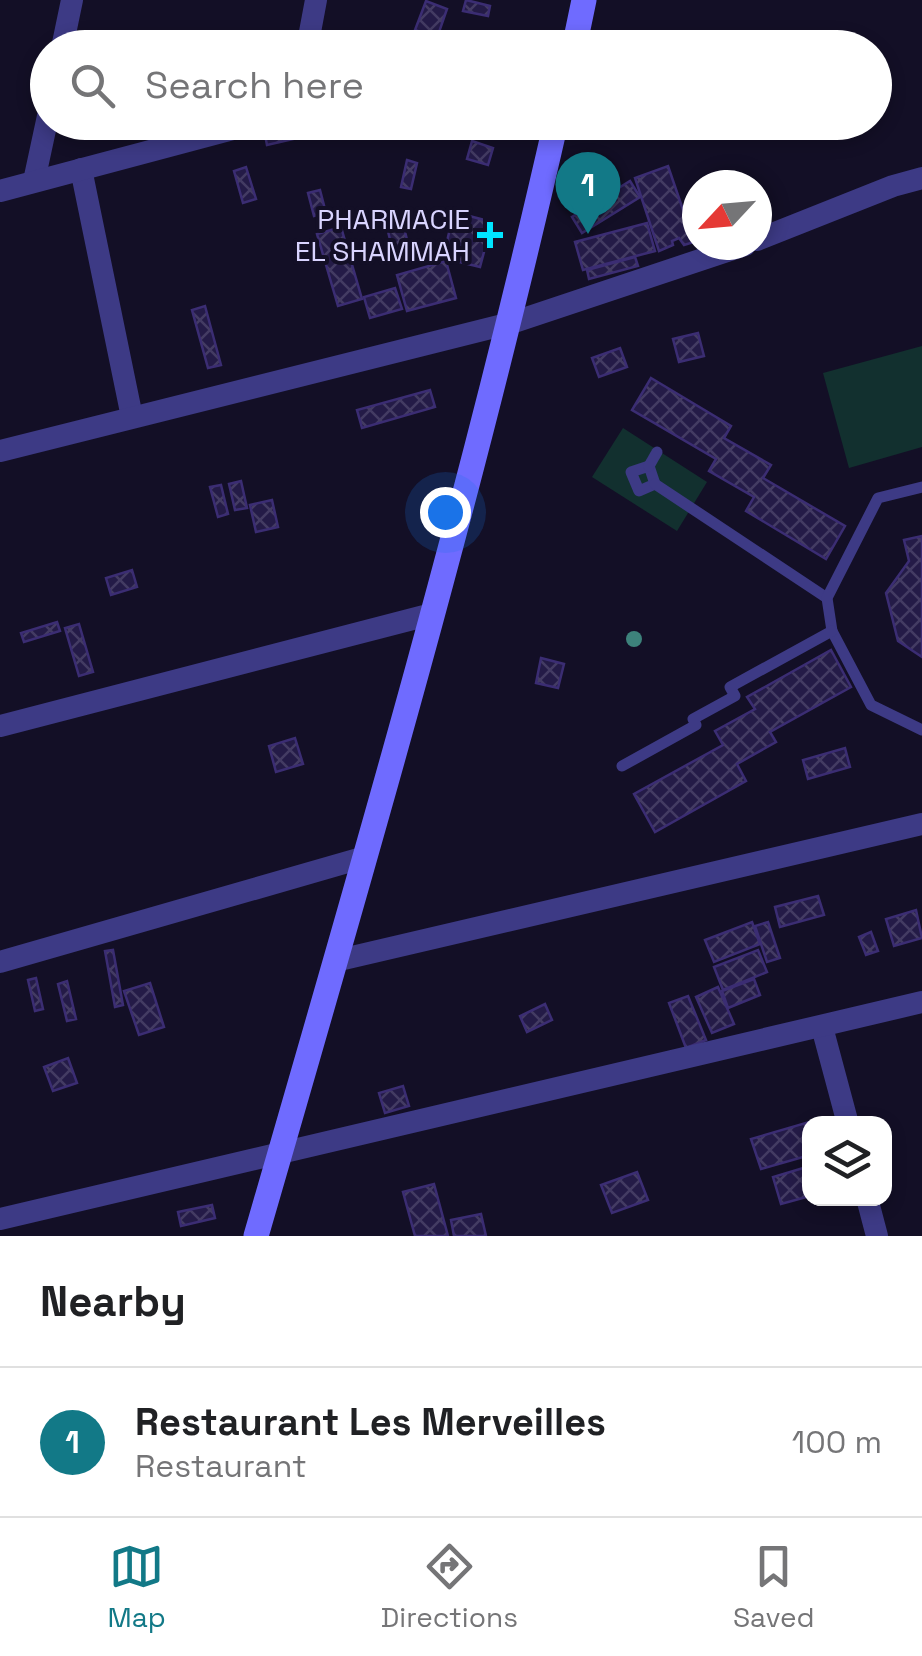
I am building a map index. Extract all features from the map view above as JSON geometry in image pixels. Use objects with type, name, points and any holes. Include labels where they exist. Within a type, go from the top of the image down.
[{"type":"street","points":[[66,30],[72,0]]},
{"type":"street","points":[[310,30],[316,0]]},
{"type":"street","points":[[578,30],[584,0]]},
{"type":"street","points":[[34,181],[43,140]]},
{"type":"street","points":[[0,191],[191,140]]},
{"type":"street","points":[[256,1236],[432,614],[510,323],[552,140]]},
{"type":"street","points":[[81,169],[132,417]]},
{"type":"street","points":[[772,234],[922,178]]},
{"type":"street","points":[[0,451],[510,323],[700,260]]},
{"type":"street","points":[[1,722],[432,614]]},
{"type":"street","points":[[335,961],[922,824]]},
{"type":"street","points":[[0,962],[366,857]]},
{"type":"street","points":[[0,1219],[922,1002]]},
{"type":"street","points":[[822,1027],[846,1116]]},
{"type":"street","points":[[870,1206],[877,1236]]},
{"type":"lane","points":[[655,484],[639,490],[631,472],[649,466],[657,452]]},
{"type":"lane","points":[[649,466],[655,484],[827,598]]},
{"type":"lane","points":[[922,486],[878,498],[827,598],[832,631],[872,706],[922,730]]},
{"type":"lane","points":[[622,766],[696,726],[693,719],[735,696],[730,687],[832,631]]},
{"type":"green space","points":[[922,346],[922,447],[849,468],[823,373]]},
{"type":"green space","points":[[623,428],[707,482],[677,531],[592,477]]},
{"type":"building","points":[[466,0],[490,6],[488,16],[463,11]]},
{"type":"building","points":[[426,1],[447,9],[440,30],[415,30]]},
{"type":"building","points":[[472,141],[493,148],[488,165],[467,159]]},
{"type":"building","points":[[407,160],[417,163],[411,189],[401,187]]},
{"type":"building","points":[[668,166],[682,207],[682,242],[679,238],[659,251],[635,178]]},
{"type":"building","points":[[246,167],[256,199],[243,203],[234,171]]},
{"type":"building","points":[[630,181],[640,197],[582,233],[572,217]]},
{"type":"building","points":[[320,190],[326,213],[314,216],[308,193]]},
{"type":"building","points":[[454,212],[492,222],[480,267],[443,258]]},
{"type":"building","points":[[401,215],[409,248],[393,252],[385,219]]},
{"type":"building","points":[[647,223],[655,251],[583,270],[575,242]]},
{"type":"building","points":[[341,227],[362,299],[338,306],[317,234]]},
{"type":"building","points":[[635,257],[638,266],[589,279],[587,270]]},
{"type":"building","points":[[446,261],[456,298],[407,311],[397,275]]},
{"type":"building","points":[[395,288],[402,309],[370,318],[364,297]]},
{"type":"building","points":[[205,306],[221,365],[208,368],[192,310]]},
{"type":"building","points":[[698,333],[704,356],[679,362],[673,339]]},
{"type":"building","points":[[620,348],[627,367],[599,377],[592,358]]},
{"type":"building","points":[[651,378],[731,426],[724,438],[771,465],[763,478],[845,526],[826,559],[746,511],[754,497],[709,471],[716,459],[632,410]]},
{"type":"building","points":[[430,390],[435,407],[362,428],[357,410]]},
{"type":"building","points":[[241,481],[247,508],[235,510],[229,484]]},
{"type":"building","points":[[221,485],[228,514],[218,517],[210,487]]},
{"type":"building","points":[[272,500],[278,527],[256,532],[250,505]]},
{"type":"building","points":[[922,536],[922,657],[898,641],[886,593],[909,561],[904,540]]},
{"type":"building","points":[[132,570],[137,587],[111,595],[106,578]]},
{"type":"building","points":[[57,622],[60,631],[24,642],[21,633]]},
{"type":"building","points":[[79,624],[93,672],[79,676],[65,628]]},
{"type":"building","points":[[831,650],[851,687],[770,732],[776,742],[737,764],[746,781],[655,832],[634,794],[723,745],[715,731],[755,709],[747,697]]},
{"type":"building","points":[[541,658],[564,664],[558,688],[536,683]]},
{"type":"building","points":[[295,738],[303,764],[276,772],[269,746]]},
{"type":"building","points":[[845,748],[850,767],[808,779],[803,760]]},
{"type":"building","points":[[818,896],[824,915],[780,927],[775,907]]},
{"type":"building","points":[[916,910],[922,938],[894,946],[886,919]]},
{"type":"building","points":[[752,922],[760,944],[714,962],[705,940]]},
{"type":"building","points":[[768,922],[780,958],[767,962],[755,926]]},
{"type":"building","points":[[871,932],[878,951],[866,955],[859,937]]},
{"type":"building","points":[[113,950],[123,1005],[115,1007],[105,951]]},
{"type":"building","points":[[758,950],[767,972],[723,990],[714,967]]},
{"type":"building","points":[[36,978],[43,1009],[35,1011],[28,980]]},
{"type":"building","points":[[754,979],[760,995],[728,1008],[722,991]]},
{"type":"building","points":[[67,981],[76,1019],[67,1021],[58,984]]},
{"type":"building","points":[[150,983],[164,1027],[139,1035],[124,991]]},
{"type":"building","points":[[718,987],[734,1024],[712,1033],[696,997]]},
{"type":"building","points":[[688,996],[706,1040],[686,1048],[669,1003]]},
{"type":"building","points":[[545,1004],[552,1020],[527,1032],[520,1016]]},
{"type":"building","points":[[68,1058],[77,1083],[53,1091],[44,1067]]},
{"type":"building","points":[[403,1086],[409,1106],[385,1113],[379,1093]]},
{"type":"building","points":[[802,1124],[802,1157],[761,1169],[751,1139]]},
{"type":"building","points":[[802,1168],[802,1198],[781,1204],[773,1177]]},
{"type":"building","points":[[637,1172],[648,1200],[612,1213],[601,1185]]},
{"type":"building","points":[[434,1184],[448,1236],[415,1236],[403,1192]]},
{"type":"building","points":[[212,1205],[215,1218],[181,1226],[178,1212]]},
{"type":"building","points":[[481,1214],[486,1236],[454,1236],[451,1220]]},
{"type":"place","name":"Restaurant Les Merveilles","points":[[588,234]]},
{"type":"place","name":"PHARMACIE EL SHAMMAH","points":[[490,235]]}]
